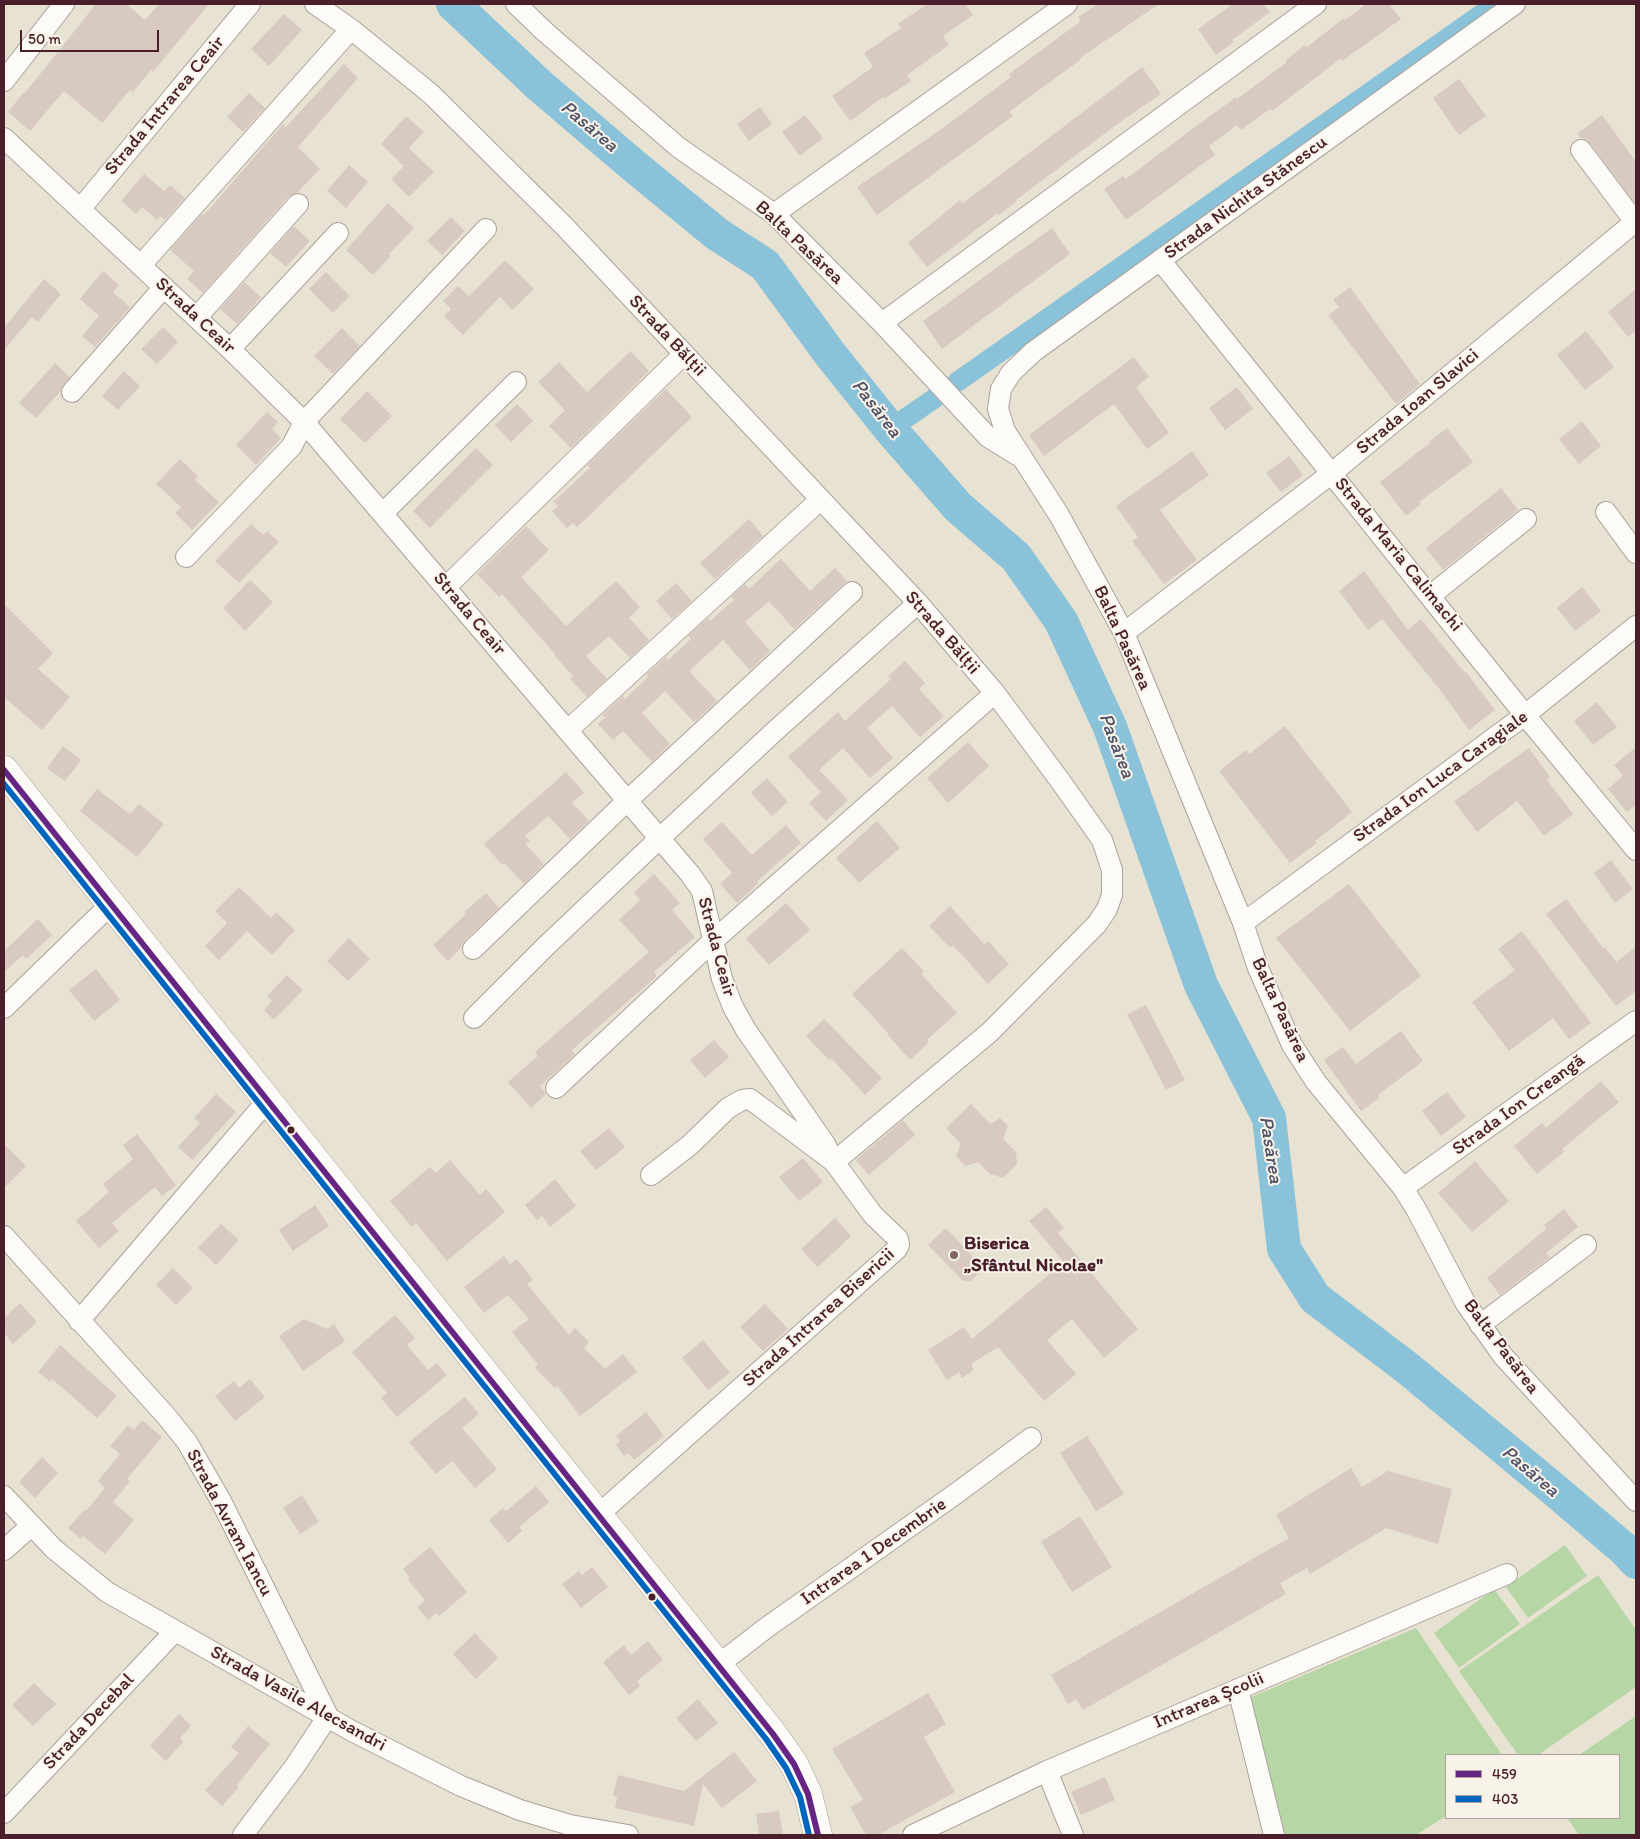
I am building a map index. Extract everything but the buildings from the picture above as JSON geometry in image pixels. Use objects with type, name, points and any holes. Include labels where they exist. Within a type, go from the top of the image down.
[{"type":"main road","points":[[4,770],[773,1734],[794,1764],[808,1794],[818,1835]]},
{"type":"street","points":[[4,80],[64,4]]},
{"type":"street","name":"Strada Intrarea Ceair","points":[[81,208],[250,4]]},
{"type":"street","name":"Strada Bălții","points":[[315,4],[351,29],[431,94],[565,227],[918,604],[995,693],[1102,840],[1112,870],[1112,895],[1107,909],[1097,924],[990,1032],[834,1162]]},
{"type":"street","name":"Balta Pasărea","points":[[516,4],[544,31],[678,147],[774,214],[882,323],[988,437],[1023,459]]},
{"type":"street","points":[[774,214],[1067,4]]},
{"type":"street","points":[[882,323],[1316,4]]},
{"type":"street","name":"Strada Nichita Stănescu","points":[[998,409],[1001,389],[1011,373],[1033,352],[1515,4]]},
{"type":"street","points":[[141,265],[351,29]]},
{"type":"street","name":"Strada Ceair","points":[[4,138],[230,349],[304,422],[690,874],[702,891],[722,979],[737,1015],[825,1144],[834,1162]]},
{"type":"street","points":[[1581,150],[1636,221]]},
{"type":"street","points":[[196,317],[298,204]]},
{"type":"street","name":"Strada Ioan Slavici","points":[[1124,633],[1332,473],[1636,221]]},
{"type":"street","points":[[186,558],[292,446],[304,422],[486,229]]},
{"type":"street","points":[[230,349],[338,233]]},
{"type":"street","name":"Strada Maria Calimachi","points":[[1160,260],[1525,715],[1636,850]]},
{"type":"street","points":[[72,392],[164,287]]},
{"type":"street","points":[[446,587],[684,354]]},
{"type":"street","points":[[383,513],[516,382]]},
{"type":"street","name":"Balta Pasărea","points":[[998,409],[1005,431],[1059,515],[1124,633],[1243,923],[1258,968],[1292,1045],[1316,1082],[1402,1188],[1426,1226],[1455,1284],[1480,1325],[1503,1356],[1636,1501]]},
{"type":"street","points":[[568,730],[820,500]]},
{"type":"street","points":[[1606,512],[1636,553]]},
{"type":"street","points":[[1430,596],[1526,519]]},
{"type":"street","points":[[473,949],[628,800],[852,592]]},
{"type":"street","points":[[474,1018],[546,946],[660,838],[776,730],[918,604]]},
{"type":"street","name":"Strada Ion Luca Caragiale","points":[[1243,923],[1525,715],[1636,626]]},
{"type":"street","points":[[556,1088],[714,940],[995,693]]},
{"type":"street","points":[[4,1008],[110,905]]},
{"type":"street","name":"Strada Ion Creangă","points":[[1402,1188],[1636,1021]]},
{"type":"street","name":"Strada Intrarea Bisericii","points":[[598,1515],[898,1249],[898,1239],[873,1215],[834,1162],[750,1099],[742,1100],[728,1108],[690,1145],[651,1175]]},
{"type":"street","points":[[79,1321],[267,1100]]},
{"type":"street","name":"Strada Avram Iancu","points":[[4,1236],[167,1417],[187,1442],[222,1501],[328,1716]]},
{"type":"street","points":[[1480,1325],[1586,1245]]},
{"type":"street","name":"Intrarea 1 Decembrie","points":[[718,1665],[766,1628],[954,1495],[1030,1438]]},
{"type":"street","name":"Strada Vasile Alecsandri","points":[[4,1496],[54,1549],[107,1592],[352,1731],[461,1786],[567,1830],[628,1835]]},
{"type":"street","points":[[4,1550],[31,1526]]},
{"type":"street","name":"Intrarea Școlii","points":[[913,1835],[1047,1771],[1507,1574]]},
{"type":"street","name":"Strada Decebal","points":[[4,1813],[175,1631]]},
{"type":"street","points":[[1238,1689],[1274,1835]]},
{"type":"street","points":[[243,1835],[296,1766],[328,1716]]},
{"type":"street","points":[[1047,1771],[1073,1835]]},
{"type":"green space","points":[[1565,1545],[1587,1576],[1528,1618],[1506,1587]]},
{"type":"green space","points":[[1598,1575],[1636,1630],[1636,1687],[1539,1754],[1517,1754],[1459,1671]]},
{"type":"green space","points":[[1494,1589],[1520,1624],[1459,1668],[1434,1633]]},
{"type":"green space","points":[[1416,1628],[1501,1754],[1445,1754],[1445,1817],[1416,1835],[1285,1835],[1249,1698]]},
{"type":"green space","points":[[1636,1716],[1636,1835],[1579,1835],[1568,1819],[1620,1819],[1620,1754],[1580,1754]]},
{"type":"waterway","name":"Pasărea","points":[[453,4],[539,85],[634,166],[717,234],[765,265],[830,354],[890,429],[958,507],[1016,557],[1061,621],[1110,727],[1201,985],[1269,1118],[1284,1249],[1315,1298],[1406,1367],[1551,1487],[1624,1549],[1636,1562]]},
{"type":"waterway","points":[[957,382],[1496,4]]},
{"type":"waterway","points":[[890,429],[935,398]]},
{"type":"transit line","name":"459","points":[[4,770],[773,1734],[794,1764],[808,1794],[818,1835]]},
{"type":"transit line","name":"403","points":[[4,784],[766,1739],[786,1768],[800,1797],[809,1835]]},
{"type":"place","name":"Biserica „Sfântul Nicolae\"","points":[[954,1255]]}]
